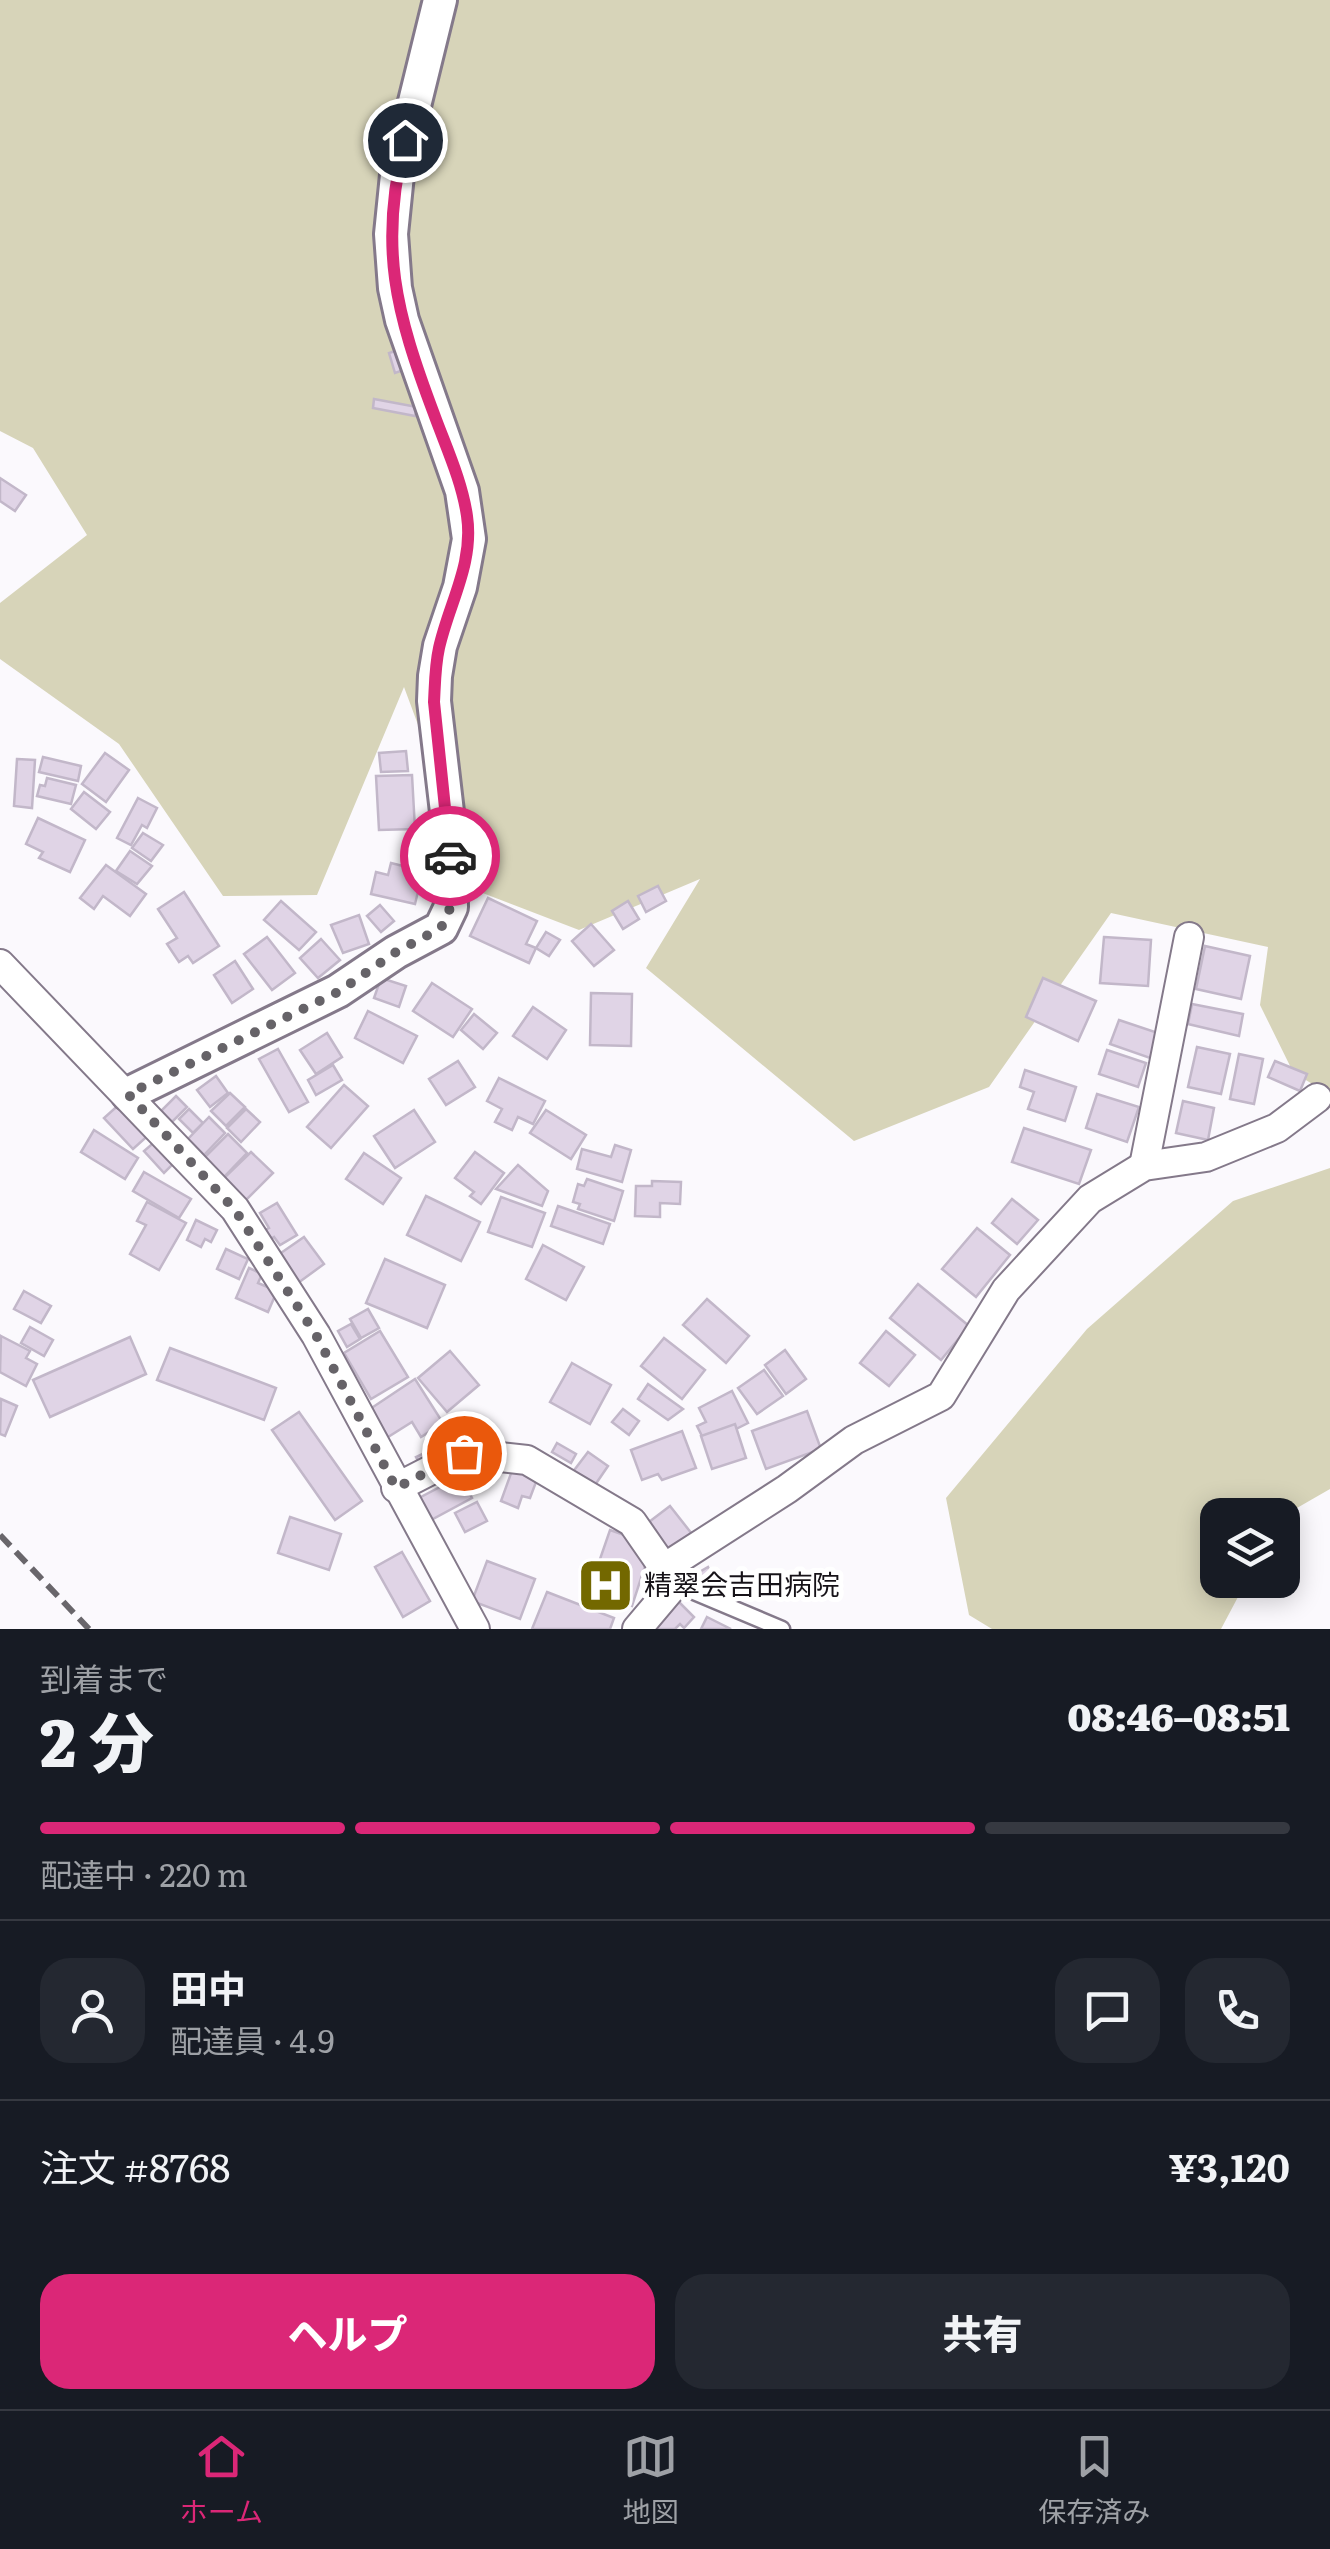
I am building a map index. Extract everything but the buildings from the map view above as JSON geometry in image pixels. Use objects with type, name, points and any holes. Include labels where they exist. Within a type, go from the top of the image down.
[{"type":"street","points":[[128,1094],[338,992],[396,952],[441,928],[451,906],[449,830],[434,702],[435,676],[469,539],[462,491],[402,320],[390,234],[396,174],[440,0]]},
{"type":"street","points":[[1144,1166],[1189,937]]},
{"type":"street","points":[[0,964],[235,1210],[316,1335],[474,1629]]},
{"type":"street","points":[[636,1629],[669,1576],[854,1440],[941,1396],[1006,1290],[1090,1200],[1144,1166],[1206,1157],[1277,1128],[1316,1098]]},
{"type":"street","points":[[396,1488],[464,1453],[527,1460],[632,1522],[669,1576]]},
{"type":"lane","points":[[669,1576],[782,1629]]},
{"type":"shaded area","points":[[0,0],[1330,0],[1330,1095],[1293,1072],[1260,1005],[1268,947],[1111,913],[989,1087],[854,1141],[646,968],[700,879],[579,930],[480,892],[404,687],[317,895],[223,896],[119,744],[0,659],[0,603],[87,535],[33,448],[0,431]]},
{"type":"shaded area","points":[[1330,1168],[1330,1489],[1300,1506],[1300,1498],[1200,1498],[1200,1598],[1237,1598],[1221,1629],[992,1629],[969,1615],[946,1498],[1087,1329],[1233,1201]]},
{"type":"railway","points":[[0,1535],[89,1629]]},
{"type":"way so far","points":[[450,856],[451,906],[441,928],[396,952],[338,992],[128,1094],[235,1210],[316,1335],[396,1488],[464,1453]]},
{"type":"place","name":"精翠会吉田病院","points":[[605,1585]]},
{"type":"route","points":[[405,140],[396,174],[390,234],[395,288],[411,353],[462,491],[469,539],[435,676],[434,702],[450,856]]}]
